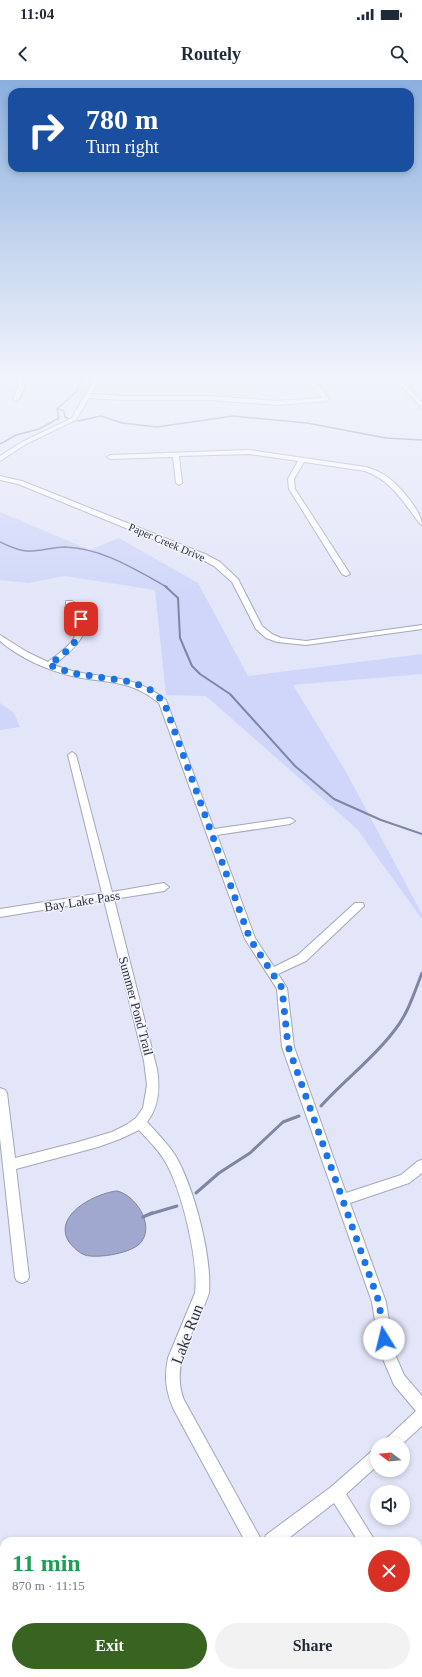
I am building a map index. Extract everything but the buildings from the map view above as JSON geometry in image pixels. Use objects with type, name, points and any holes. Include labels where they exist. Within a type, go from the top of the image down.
[{"type":"street","points":[[0,459],[9,454]]},
{"type":"street","points":[[176,454],[179,483]]},
{"type":"street","points":[[110,457],[193,454]]},
{"type":"street","points":[[261,454],[366,469],[383,475],[389,480],[422,523]]},
{"type":"street","points":[[302,459],[291,479],[292,489],[346,574]]},
{"type":"street","name":"Paper Creek Drive","points":[[0,478],[27,485],[202,556],[217,564],[235,581],[259,627],[269,636],[280,640],[306,643],[422,627]]},
{"type":"street","points":[[49,665],[69,649],[78,638],[82,628],[80,610],[69,603]]},
{"type":"street","points":[[0,637],[37,660],[49,665],[72,673],[132,682],[151,690],[164,702],[250,939],[282,988],[288,1046],[379,1302],[387,1352],[399,1380],[422,1407]]},
{"type":"street","name":"Summer Pond Trail","points":[[72,755],[153,1075],[154,1092],[149,1109],[140,1123]]},
{"type":"street","points":[[211,833],[290,821]]},
{"type":"street","name":"Bay Lake Pass","points":[[0,913],[164,887]]},
{"type":"street","points":[[272,972],[302,958],[359,906]]},
{"type":"street","points":[[1,1093],[22,1277]]},
{"type":"street","points":[[10,1165],[70,1150],[116,1136],[140,1123]]},
{"type":"street","name":"Lake Run","points":[[140,1123],[170,1158],[179,1174],[202,1264],[203,1290],[198,1306],[173,1361],[172,1382],[179,1405],[252,1537]]},
{"type":"street","points":[[342,1200],[405,1179],[422,1165]]},
{"type":"street","points":[[399,1437],[422,1416]]},
{"type":"street","points":[[277,1537],[336,1492],[370,1462]]},
{"type":"street","points":[[336,1492],[364,1537]]},
{"type":"shaded area","points":[[0,512],[90,550],[119,538],[198,583],[248,676],[422,654],[422,674],[293,685],[345,770],[422,914],[422,919],[357,829],[206,696],[166,695],[155,590],[65,576],[28,583],[0,580]]},
{"type":"shaded area","points":[[0,703],[14,713],[20,727],[0,730]]},
{"type":"shaded area","points":[[117,1191],[130,1198],[141,1211],[146,1226],[142,1241],[132,1249],[115,1254],[91,1256],[81,1253],[69,1242],[65,1232],[66,1223],[79,1207],[88,1201],[98,1196]]},
{"type":"waterway","points":[[0,542],[13,548],[26,551],[65,547],[92,551],[131,567],[167,587]]},
{"type":"waterway","points":[[165,586],[178,598],[180,638],[192,666],[200,674],[230,694],[295,766],[334,799],[381,820],[422,834]]},
{"type":"waterway","points":[[321,1106],[377,1051],[394,1031],[407,1010],[422,973]]},
{"type":"waterway","points":[[196,1193],[219,1173],[250,1153],[283,1122],[299,1116]]},
{"type":"waterway","points":[[150,1214],[177,1206]]},
{"type":"waterway","points":[[143,1217],[152,1213]]},
{"type":"route","points":[[81,619],[82,628],[78,638],[69,649],[49,665],[72,673],[132,682],[151,690],[164,702],[250,939],[282,988],[288,1046],[379,1302],[384,1339]]}]
